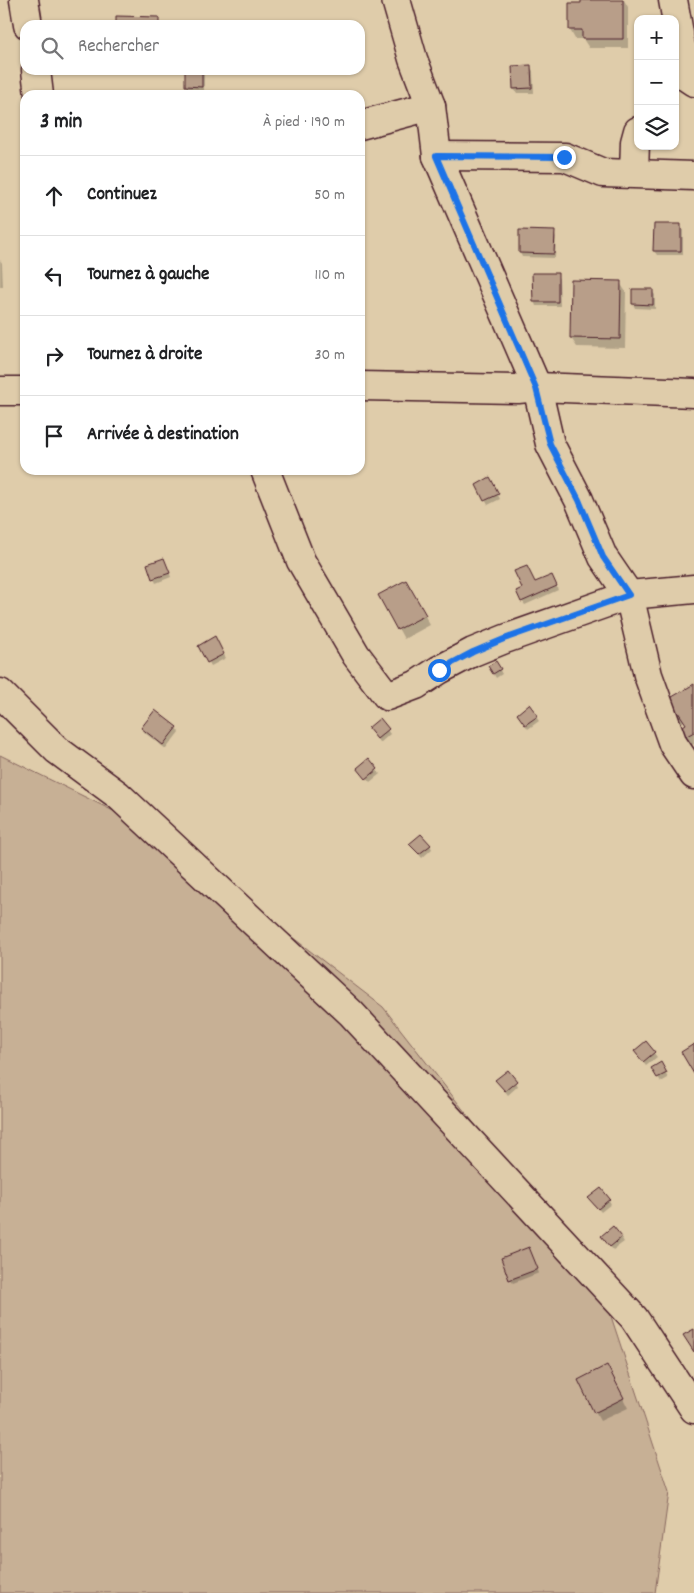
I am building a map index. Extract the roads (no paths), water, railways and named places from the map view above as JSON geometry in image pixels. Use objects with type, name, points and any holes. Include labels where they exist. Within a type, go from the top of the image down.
[{"type":"street","points":[[24,0],[27,20]]},
{"type":"street","points":[[396,0],[431,106],[436,156],[536,388],[550,444],[579,500],[603,557],[629,595],[648,675],[673,744],[694,775]]},
{"type":"street","points":[[673,0],[674,15]]},
{"type":"street","points":[[679,51],[688,78],[694,82]]},
{"type":"street","points":[[37,75],[38,90]]},
{"type":"street","points":[[365,124],[431,106]]},
{"type":"street","points":[[634,173],[635,150]]},
{"type":"street","points":[[436,156],[564,157],[603,173],[694,176]]},
{"type":"street","points":[[365,386],[536,388],[694,393]]},
{"type":"street","points":[[0,392],[20,392]]},
{"type":"street","points":[[267,475],[302,561],[356,655],[387,696],[416,684],[473,652],[504,639],[629,595],[694,589]]},
{"type":"street","points":[[0,693],[57,750],[118,795],[351,1013],[634,1318],[694,1409]]}]
